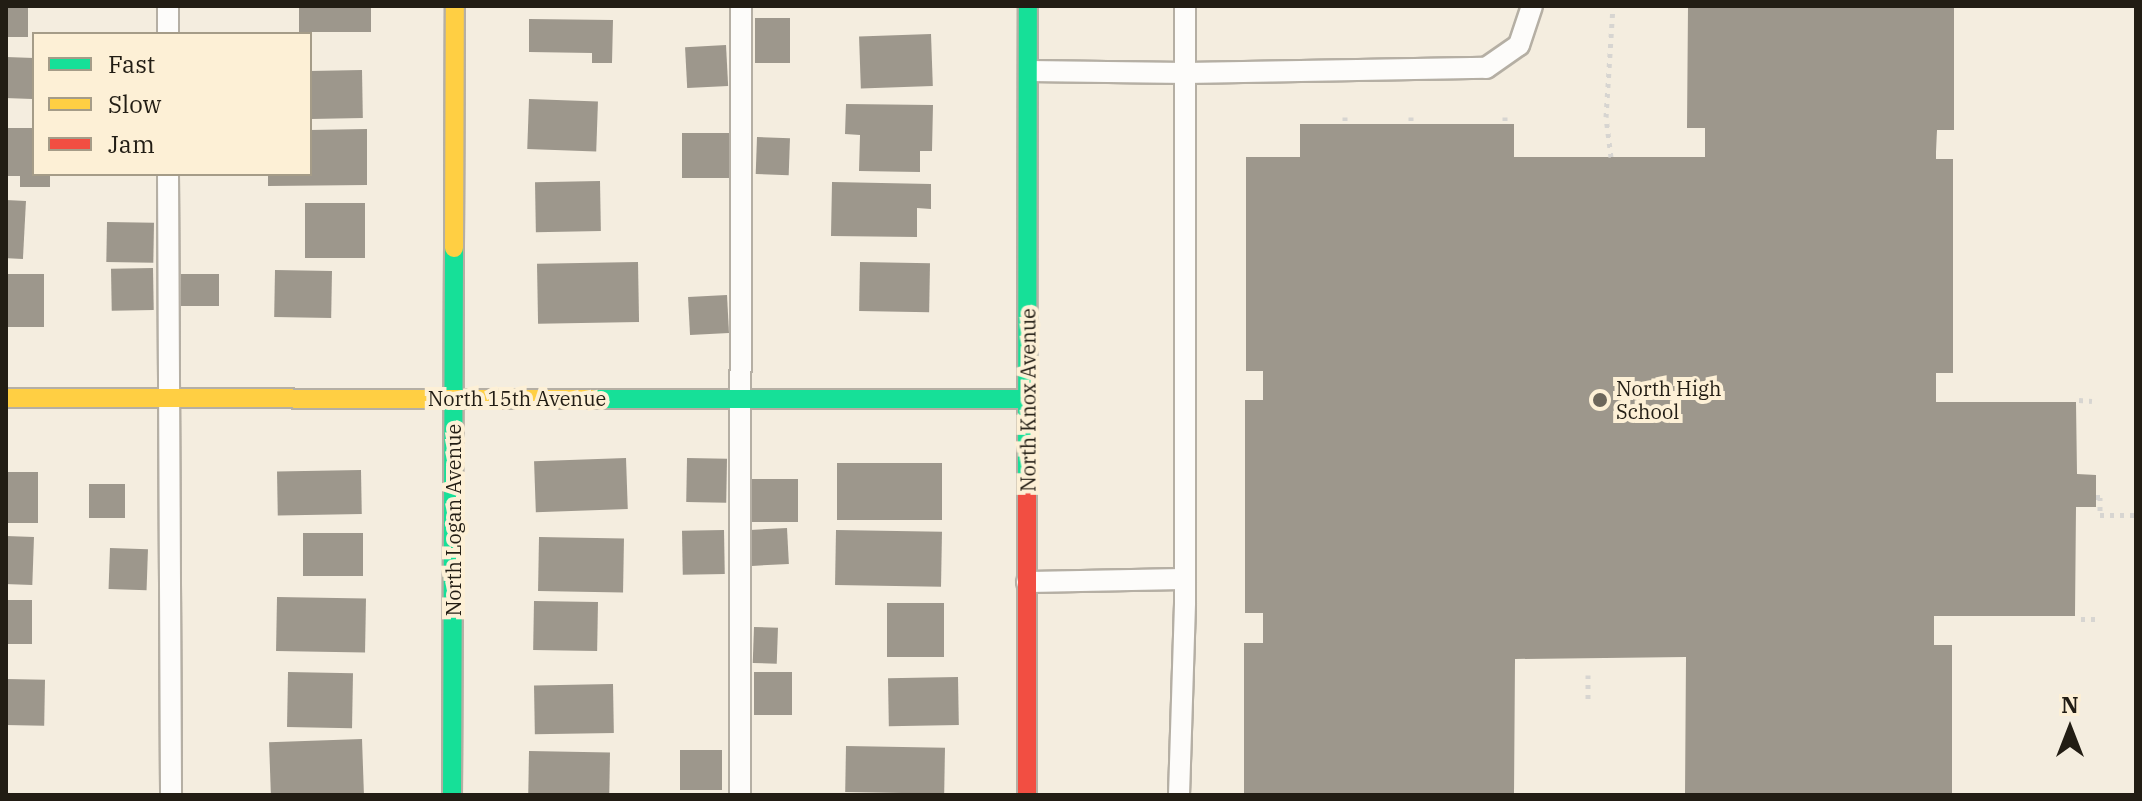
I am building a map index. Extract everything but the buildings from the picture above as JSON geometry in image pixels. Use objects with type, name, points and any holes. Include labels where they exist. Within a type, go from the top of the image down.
[{"type":"street","name":"North Logan Avenue","points":[[452,795],[455,6]]},
{"type":"street","name":"North Knox Avenue","points":[[1027,795],[1028,6]]},
{"type":"street","name":"North 15th Avenue","points":[[6,398],[1028,399]]},
{"type":"lane","points":[[168,6],[168,32]]},
{"type":"lane","points":[[740,795],[741,6]]},
{"type":"lane","points":[[1179,795],[1185,579],[1185,6]]},
{"type":"lane","points":[[1029,71],[1186,73],[1486,68],[1519,45],[1532,6]]},
{"type":"lane","points":[[168,176],[171,795]]},
{"type":"lane","points":[[1027,582],[1185,579]]},
{"type":"path","points":[[1611,157],[1606,117],[1613,6]]},
{"type":"path","points":[[2079,400],[2092,401]]},
{"type":"path","points":[[2096,497],[2100,497],[2100,515],[2136,515]]},
{"type":"path","points":[[2081,619],[2100,619]]},
{"type":"path","points":[[1588,675],[1588,699]]},
{"type":"traffic: fast","points":[[1027,494],[1028,6]]},
{"type":"traffic: fast","points":[[452,795],[454,248]]},
{"type":"traffic: fast","points":[[593,399],[1028,399]]},
{"type":"traffic: slow","points":[[454,248],[455,6]]},
{"type":"traffic: slow","points":[[6,398],[593,399]]},
{"type":"traffic: jam","points":[[1027,494],[1027,795]]},
{"type":"place","name":"North High School","points":[[1600,400]]}]
